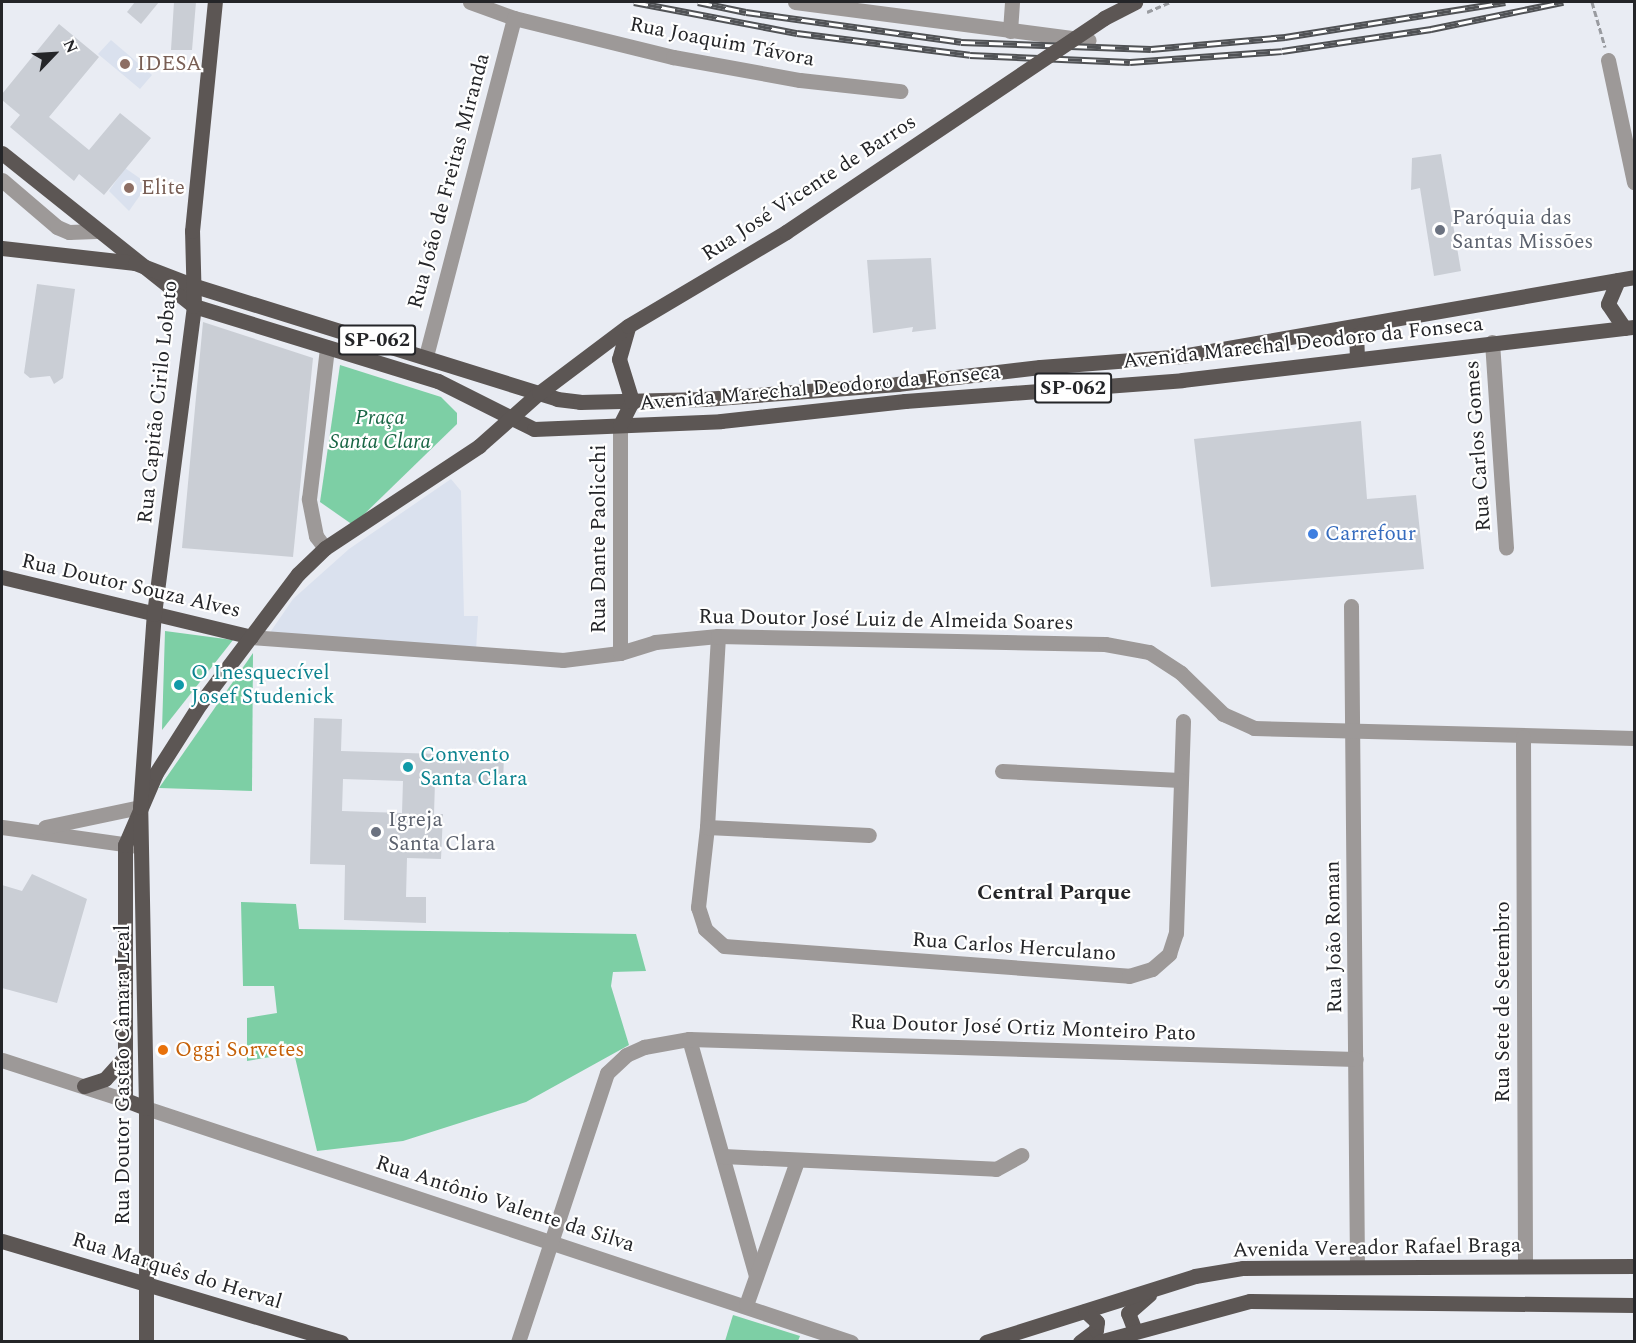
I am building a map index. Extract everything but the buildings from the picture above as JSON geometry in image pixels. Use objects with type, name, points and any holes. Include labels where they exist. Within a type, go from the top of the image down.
[{"type":"main road","name":"Rua Capitão Cirilo Lobato","points":[[140,807],[154,614],[194,306],[192,231],[215,2]]},
{"type":"main road","name":"Rua José Vicente de Barros","points":[[140,807],[176,741],[250,637],[298,574],[325,548],[512,419],[539,393],[628,326],[786,232],[1104,18],[1135,2]]},
{"type":"main road","name":"SP-062","points":[[2,153],[135,263],[194,306],[438,381],[512,419]]},
{"type":"main road","points":[[2,248],[135,263]]},
{"type":"main road","name":"SP-062","points":[[135,263],[195,286],[539,393]]},
{"type":"main road","name":"Avenida Marechal Deodoro da Fonseca","points":[[539,393],[580,402],[632,401],[897,384],[1040,367],[1182,356],[1635,277]]},
{"type":"main road","points":[[1618,280],[1608,304],[1629,328]]},
{"type":"main road","points":[[1357,359],[1356,336],[1372,323]]},
{"type":"main road","points":[[620,425],[632,401],[619,359],[628,326]]},
{"type":"main road","name":"Avenida Marechal Deodoro da Fonseca","points":[[512,419],[534,429],[721,421],[905,401],[1182,380],[1492,342],[1629,328]]},
{"type":"main road","name":"Rua Doutor Souza Alves","points":[[2,577],[250,637]]},
{"type":"main road","points":[[140,807],[125,845],[123,1059],[125,1101],[146,1108]]},
{"type":"main road","name":"Rua Doutor Gastão Câmara Leal","points":[[140,807],[146,1108],[146,1341]]},
{"type":"main road","points":[[84,1086],[105,1079],[123,1059]]},
{"type":"main road","name":"Rua Marquês do Herval","points":[[2,1241],[340,1341]]},
{"type":"main road","name":"Avenida Vereador Rafael Braga","points":[[986,1341],[1167,1285],[1243,1268],[1635,1266]]},
{"type":"main road","points":[[1136,1331],[1127,1318],[1130,1309],[1167,1285]]},
{"type":"main road","points":[[1099,1341],[1250,1301],[1635,1305]]},
{"type":"main road","points":[[1080,1341],[1096,1330],[1097,1322],[1085,1311]]},
{"type":"street","name":"Rua Joaquim Távora","points":[[470,2],[514,18],[674,57],[800,80],[900,91]]},
{"type":"street","points":[[795,2],[1089,40]]},
{"type":"street","points":[[1010,31],[1012,2]]},
{"type":"street","name":"Rua João de Freitas Miranda","points":[[426,356],[514,18]]},
{"type":"street","points":[[1608,60],[1635,182]]},
{"type":"street","points":[[2,180],[57,227],[69,232],[96,231]]},
{"type":"street","name":"Rua Carlos Gomes","points":[[1492,342],[1506,548]]},
{"type":"street","points":[[325,548],[316,536],[309,499],[327,347]]},
{"type":"street","name":"Rua Dante Paolicchi","points":[[620,425],[620,653]]},
{"type":"street","name":"Rua João Roman","points":[[1352,606],[1357,1268]]},
{"type":"street","points":[[718,636],[707,828],[868,835]]},
{"type":"street","name":"Rua Doutor José Luiz de Almeida Soares","points":[[250,637],[563,660],[620,653],[655,642],[718,636],[1105,644],[1149,652],[1181,673],[1222,714],[1254,728],[1523,737],[1635,738]]},
{"type":"street","name":"Rua Carlos Herculano","points":[[707,828],[698,907],[705,928],[724,946],[1129,976],[1152,969],[1169,954],[1176,933],[1184,721]]},
{"type":"street","name":"Rua Sete de Setembro","points":[[1523,737],[1525,1266]]},
{"type":"street","points":[[1002,771],[1180,780]]},
{"type":"street","points":[[33,829],[140,807]]},
{"type":"street","points":[[2,826],[142,846]]},
{"type":"street","points":[[689,1040],[756,1276]]},
{"type":"street","name":"Rua Doutor José Ortiz Monteiro Pato","points":[[518,1341],[607,1073],[626,1055],[644,1047],[689,1040],[1356,1059]]},
{"type":"street","points":[[2,1060],[125,1101]]},
{"type":"street","name":"Rua Antônio Valente da Silva","points":[[146,1108],[851,1341]]},
{"type":"street","points":[[723,1156],[996,1169],[1021,1155]]},
{"type":"street","points":[[746,1305],[797,1161]]},
{"type":"path","points":[[1592,2],[1608,60]]},
{"type":"shaded area","name":"IDESA","points":[[111,40],[152,75],[140,89],[98,54]]},
{"type":"shaded area","name":"Elite","points":[[125,168],[148,184],[129,211],[109,191]]},
{"type":"shaded area","points":[[451,479],[461,491],[464,616],[478,616],[476,651],[269,634],[293,599],[349,549]]},
{"type":"green space","name":"Praça Santa Clara","points":[[340,365],[441,397],[457,413],[457,424],[353,525],[320,502]]},
{"type":"green space","points":[[165,631],[233,640],[162,730]]},
{"type":"green space","points":[[253,653],[252,791],[159,788]]},
{"type":"green space","points":[[241,902],[296,904],[299,929],[636,934],[646,971],[613,972],[611,986],[629,1045],[526,1102],[403,1141],[317,1151],[294,1053],[247,1061],[247,1018],[277,1013],[274,986],[243,986]]},
{"type":"green space","points":[[733,1315],[800,1336],[798,1341],[725,1341]]},
{"type":"railway","points":[[634,2],[797,33],[970,55],[1130,62],[1282,51],[1431,29],[1563,2]]},
{"type":"railway","points":[[698,2],[746,12],[961,42],[1151,49],[1285,37],[1505,2]]},
{"type":"place","name":"IDESA","points":[[125,64]]},
{"type":"place","name":"Elite","points":[[129,188]]},
{"type":"place","name":"Paróquia das Santas Missões","points":[[1440,230]]},
{"type":"place","name":"Carrefour","points":[[1313,534]]},
{"type":"place","name":"O Inesquecível Josef Studenick","points":[[179,685]]},
{"type":"place","name":"Convento Santa Clara","points":[[408,767]]},
{"type":"place","name":"Igreja Santa Clara","points":[[376,832]]},
{"type":"place","name":"Oggi Sorvetes","points":[[163,1050]]},
{"type":"district","name":"Central Parque","points":[[1054,893]]}]
